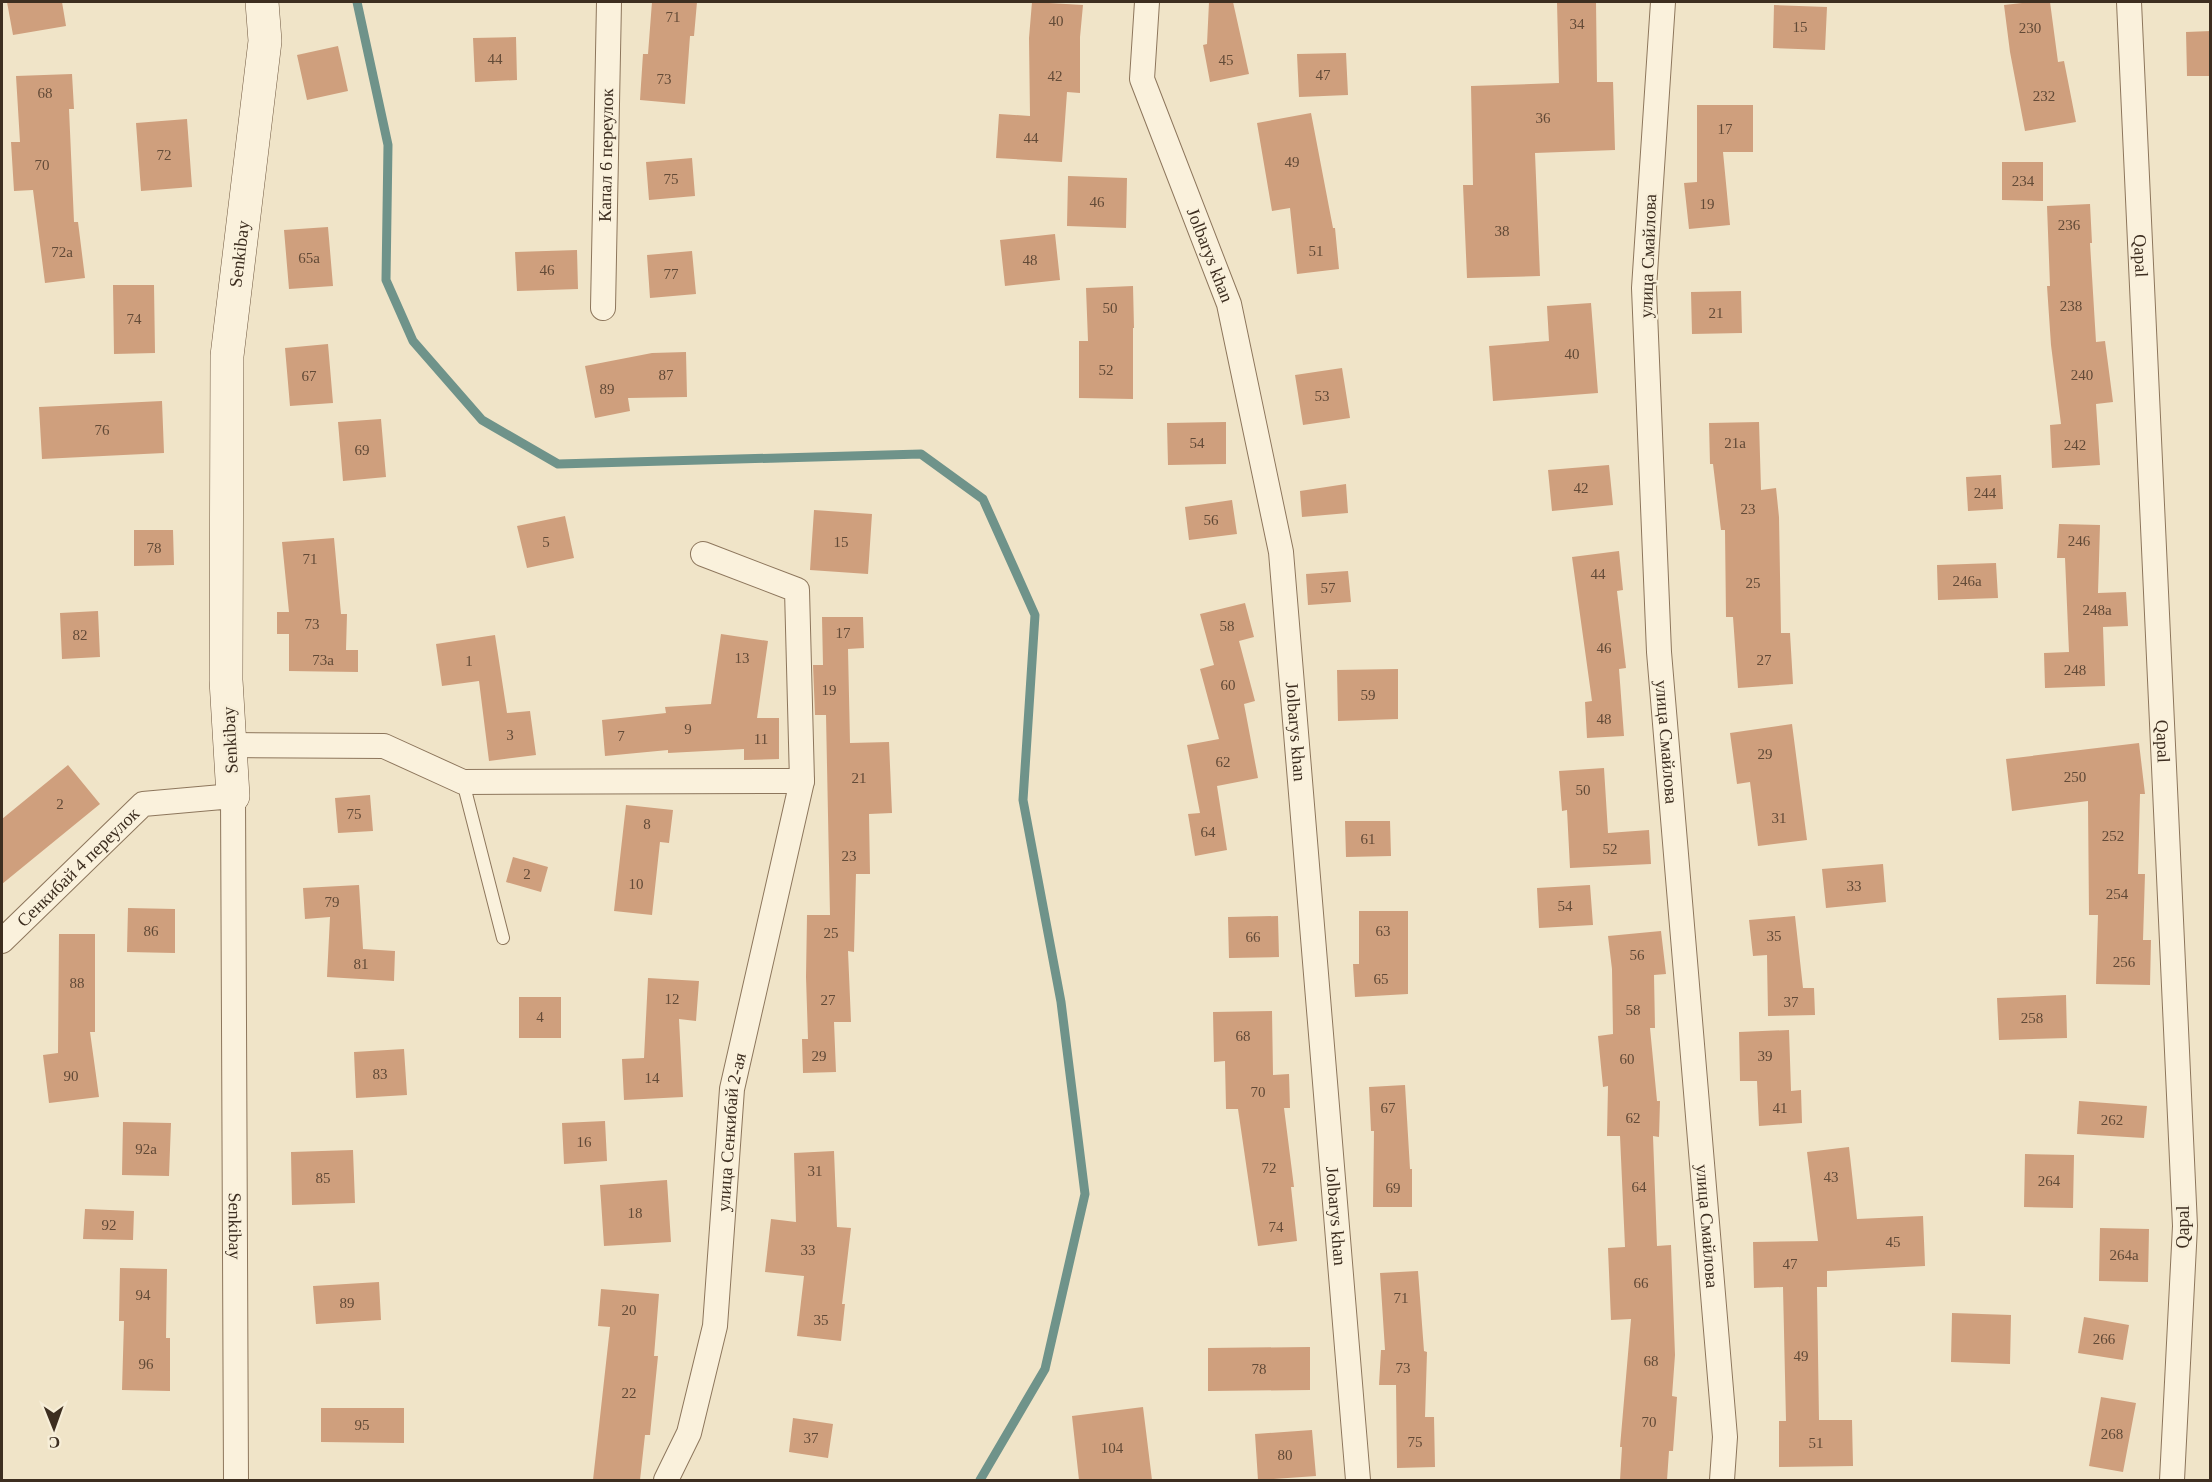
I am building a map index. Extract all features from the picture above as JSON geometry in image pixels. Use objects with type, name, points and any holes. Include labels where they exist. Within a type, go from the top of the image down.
[{"type":"street","name":"Senkibay","points":[[236,1480],[233,796],[226,680],[227,356],[265,40],[262,2]]},
{"type":"street","name":"Капал 6 переулок","points":[[603,308],[609,2]]},
{"type":"street","name":"Jolbarys khan","points":[[1146,2],[1142,79],[1229,304],[1281,552],[1358,1480]]},
{"type":"street","name":"улица Смайлова","points":[[1663,2],[1644,312],[1659,652],[1724,1425],[1722,1480]]},
{"type":"street","name":"Qapal","points":[[2129,2],[2184,1226],[2172,1480]]},
{"type":"street","name":"улица Сенкибай 2-ая","points":[[666,1480],[689,1432],[716,1326],[732,1089],[802,781],[797,590],[703,554]]},
{"type":"street","points":[[230,745],[384,746],[464,782],[802,781]]},
{"type":"street","name":"Сенкибай 4 переулок","points":[[2,941],[143,804],[233,796]]},
{"type":"lane","points":[[464,782],[502,938]]},
{"type":"building","points":[[7,2],[62,2],[66,26],[13,35]]},
{"type":"building","points":[[652,2],[697,2],[694,36],[690,36],[685,104],[640,100],[643,54],[648,54]]},
{"type":"building","points":[[1032,2],[1083,5],[1080,37],[1080,93],[1067,92],[1062,162],[996,158],[999,114],[1030,116],[1029,38]]},
{"type":"building","points":[[1209,2],[1233,2],[1249,74],[1210,82],[1203,45],[1207,44]]},
{"type":"building","points":[[1557,2],[1596,2],[1597,82],[1613,82],[1615,150],[1535,153],[1540,276],[1467,278],[1463,185],[1473,185],[1471,86],[1559,83]]},
{"type":"building","points":[[2050,2],[2058,62],[2064,61],[2076,122],[2025,131],[2010,52],[2004,5]]},
{"type":"building","points":[[1774,5],[1827,7],[1825,50],[1773,48]]},
{"type":"building","points":[[2211,31],[2211,76],[2187,76],[2186,32]]},
{"type":"building","points":[[516,37],[517,80],[475,82],[473,38]]},
{"type":"building","points":[[338,46],[348,91],[307,100],[297,55]]},
{"type":"building","points":[[1346,53],[1348,95],[1299,97],[1297,54]]},
{"type":"building","points":[[72,74],[74,109],[69,109],[74,222],[78,222],[85,278],[45,283],[33,190],[14,191],[11,142],[20,142],[16,76]]},
{"type":"building","points":[[1697,105],[1753,105],[1753,152],[1723,152],[1730,225],[1689,229],[1684,183],[1697,182]]},
{"type":"building","points":[[1311,113],[1333,228],[1335,228],[1339,269],[1297,274],[1290,208],[1272,211],[1257,123]]},
{"type":"building","points":[[187,119],[192,187],[141,191],[136,123]]},
{"type":"building","points":[[692,158],[695,196],[649,200],[646,162]]},
{"type":"building","points":[[2002,162],[2043,162],[2043,201],[2002,200]]},
{"type":"building","points":[[1068,176],[1127,178],[1126,228],[1067,226]]},
{"type":"building","points":[[2090,204],[2096,342],[2105,341],[2113,402],[2096,404],[2100,465],[2052,468],[2050,425],[2061,424],[2051,345],[2047,286],[2050,286],[2047,206]]},
{"type":"building","points":[[328,227],[333,286],[289,289],[284,230]]},
{"type":"building","points":[[1055,234],[1060,280],[1005,286],[1000,240]]},
{"type":"building","points":[[577,250],[578,289],[517,291],[515,252]]},
{"type":"building","points":[[692,251],[696,294],[650,298],[647,255]]},
{"type":"building","points":[[113,285],[154,285],[155,353],[114,354]]},
{"type":"building","points":[[1133,286],[1133,399],[1079,398],[1079,341],[1088,341],[1086,288]]},
{"type":"building","points":[[1741,291],[1742,333],[1692,334],[1691,292]]},
{"type":"building","points":[[1591,303],[1598,393],[1493,401],[1489,346],[1549,341],[1547,306]]},
{"type":"building","points":[[328,344],[333,403],[290,406],[285,348]]},
{"type":"building","points":[[686,352],[687,397],[628,398],[630,411],[595,418],[585,366],[652,353]]},
{"type":"building","points":[[1342,368],[1350,418],[1303,425],[1295,375]]},
{"type":"building","points":[[162,401],[164,453],[42,459],[39,407]]},
{"type":"building","points":[[381,419],[386,477],[343,481],[338,422]]},
{"type":"building","points":[[1226,422],[1226,464],[1168,465],[1167,423]]},
{"type":"building","points":[[1759,422],[1761,490],[1776,488],[1779,517],[1781,633],[1790,633],[1793,684],[1738,688],[1733,617],[1726,617],[1725,530],[1721,530],[1713,464],[1710,464],[1709,423]]},
{"type":"building","points":[[1609,465],[1613,505],[1552,511],[1548,470]]},
{"type":"building","points":[[2001,475],[2003,509],[1968,511],[1966,477]]},
{"type":"building","points":[[1346,484],[1348,513],[1302,517],[1300,491]]},
{"type":"building","points":[[1232,500],[1237,534],[1189,540],[1185,507]]},
{"type":"building","points":[[814,510],[872,514],[868,574],[810,570]]},
{"type":"building","points":[[565,516],[574,558],[527,568],[517,526]]},
{"type":"building","points":[[2059,524],[2100,525],[2098,593],[2126,592],[2128,626],[2103,627],[2105,686],[2045,688],[2044,653],[2069,652],[2065,558],[2057,558]]},
{"type":"building","points":[[134,530],[173,530],[174,565],[134,566]]},
{"type":"building","points":[[334,538],[341,614],[347,614],[346,650],[358,650],[358,672],[289,671],[289,634],[277,634],[277,612],[289,612],[282,542]]},
{"type":"building","points":[[1619,551],[1623,590],[1617,591],[1626,668],[1619,669],[1624,736],[1587,738],[1585,702],[1592,701],[1572,557]]},
{"type":"building","points":[[1996,563],[1998,598],[1938,600],[1937,565]]},
{"type":"building","points":[[1348,571],[1351,602],[1308,605],[1306,574]]},
{"type":"building","points":[[1245,603],[1254,637],[1239,641],[1255,701],[1244,704],[1258,778],[1217,786],[1227,850],[1195,856],[1188,814],[1200,813],[1187,745],[1219,739],[1200,669],[1214,665],[1200,614]]},
{"type":"building","points":[[98,611],[100,657],[62,659],[60,613]]},
{"type":"building","points":[[822,617],[863,617],[864,648],[848,649],[850,743],[889,742],[892,813],[869,814],[870,874],[856,874],[854,952],[848,951],[851,1022],[834,1022],[836,1072],[803,1073],[802,1039],[808,1039],[807,915],[830,915],[826,715],[815,715],[813,665],[823,665]]},
{"type":"building","points":[[721,634],[768,641],[757,718],[779,718],[779,759],[744,760],[744,749],[668,753],[668,750],[605,756],[602,720],[666,713],[665,707],[711,704]]},
{"type":"building","points":[[495,635],[507,713],[530,711],[536,755],[489,761],[479,681],[442,686],[436,644]]},
{"type":"building","points":[[1398,669],[1398,719],[1338,721],[1337,670]]},
{"type":"building","points":[[1792,724],[1807,840],[1758,846],[1750,782],[1737,784],[1730,733]]},
{"type":"building","points":[[2139,743],[2145,794],[2140,794],[2138,874],[2145,874],[2143,940],[2151,940],[2150,985],[2096,984],[2098,915],[2089,915],[2088,801],[2012,811],[2006,759]]},
{"type":"building","points":[[68,765],[100,804],[2,884],[2,819]]},
{"type":"building","points":[[1604,768],[1608,833],[1649,830],[1651,864],[1570,868],[1567,810],[1562,811],[1559,771]]},
{"type":"building","points":[[370,795],[373,831],[338,833],[335,798]]},
{"type":"building","points":[[626,805],[673,810],[669,843],[660,842],[652,915],[614,911]]},
{"type":"building","points":[[1345,821],[1390,821],[1391,856],[1346,857]]},
{"type":"building","points":[[513,857],[548,867],[541,892],[506,882]]},
{"type":"building","points":[[1883,864],[1886,902],[1826,908],[1822,869]]},
{"type":"building","points":[[359,885],[363,949],[395,951],[394,981],[327,977],[330,917],[305,919],[303,888]]},
{"type":"building","points":[[1590,885],[1593,925],[1539,928],[1537,888]]},
{"type":"building","points":[[128,908],[175,909],[175,953],[127,952]]},
{"type":"building","points":[[1359,911],[1408,911],[1408,994],[1355,997],[1353,964],[1359,964]]},
{"type":"building","points":[[1278,916],[1279,957],[1229,958],[1228,917]]},
{"type":"building","points":[[1795,916],[1803,988],[1814,988],[1815,1015],[1768,1016],[1767,955],[1753,956],[1749,920]]},
{"type":"building","points":[[1661,931],[1666,974],[1654,975],[1655,1028],[1650,1028],[1657,1101],[1660,1101],[1659,1137],[1653,1136],[1657,1246],[1671,1245],[1675,1355],[1672,1396],[1677,1397],[1673,1451],[1669,1451],[1667,1480],[1620,1480],[1622,1447],[1620,1447],[1631,1319],[1611,1320],[1608,1248],[1625,1247],[1620,1136],[1607,1136],[1608,1086],[1603,1087],[1598,1036],[1613,1034],[1612,969],[1608,936]]},
{"type":"building","points":[[59,934],[95,934],[95,1032],[90,1032],[99,1097],[49,1103],[43,1055],[58,1053]]},
{"type":"building","points":[[648,978],[699,981],[696,1021],[679,1019],[683,1097],[624,1100],[622,1059],[644,1058]]},
{"type":"building","points":[[2066,995],[2067,1038],[1999,1040],[1997,998]]},
{"type":"building","points":[[519,997],[561,997],[561,1038],[519,1038]]},
{"type":"building","points":[[1272,1011],[1273,1075],[1289,1074],[1290,1108],[1284,1108],[1294,1187],[1291,1187],[1297,1241],[1258,1246],[1238,1109],[1226,1109],[1225,1061],[1214,1062],[1213,1012]]},
{"type":"building","points":[[1789,1030],[1791,1091],[1801,1090],[1802,1123],[1759,1126],[1757,1081],[1740,1081],[1739,1032]]},
{"type":"building","points":[[404,1049],[407,1095],[356,1098],[354,1052]]},
{"type":"building","points":[[1405,1085],[1410,1169],[1412,1169],[1412,1207],[1373,1207],[1374,1131],[1371,1131],[1369,1087]]},
{"type":"building","points":[[2079,1101],[2147,1106],[2144,1138],[2077,1134]]},
{"type":"building","points":[[605,1121],[607,1161],[564,1164],[562,1123]]},
{"type":"building","points":[[123,1122],[171,1123],[169,1176],[122,1175]]},
{"type":"building","points":[[1849,1147],[1857,1219],[1923,1216],[1925,1266],[1827,1271],[1827,1287],[1817,1287],[1819,1420],[1852,1420],[1853,1466],[1779,1467],[1779,1421],[1786,1421],[1783,1287],[1754,1288],[1753,1242],[1818,1241],[1807,1152]]},
{"type":"building","points":[[353,1150],[355,1203],[292,1205],[291,1152]]},
{"type":"building","points":[[834,1151],[837,1227],[851,1228],[842,1304],[845,1304],[841,1341],[797,1336],[804,1276],[765,1272],[771,1219],[796,1222],[794,1153]]},
{"type":"building","points":[[2025,1154],[2074,1155],[2073,1208],[2024,1207]]},
{"type":"building","points":[[667,1180],[671,1242],[604,1246],[600,1185]]},
{"type":"building","points":[[85,1209],[134,1211],[133,1240],[83,1239]]},
{"type":"building","points":[[2100,1228],[2149,1229],[2148,1282],[2099,1281]]},
{"type":"building","points":[[120,1268],[167,1269],[166,1338],[170,1338],[170,1391],[122,1390],[124,1321],[119,1321]]},
{"type":"building","points":[[1418,1271],[1424,1351],[1427,1352],[1425,1417],[1434,1417],[1435,1467],[1397,1468],[1396,1385],[1379,1385],[1381,1350],[1385,1350],[1380,1273]]},
{"type":"building","points":[[379,1282],[381,1320],[316,1324],[313,1286]]},
{"type":"building","points":[[601,1289],[659,1294],[654,1356],[658,1356],[650,1435],[645,1435],[640,1480],[593,1480],[610,1327],[598,1326]]},
{"type":"building","points":[[1952,1313],[2011,1315],[2010,1364],[1951,1362]]},
{"type":"building","points":[[2084,1317],[2129,1325],[2123,1360],[2078,1353]]},
{"type":"building","points":[[1310,1347],[1310,1390],[1208,1391],[1208,1348]]},
{"type":"building","points":[[2101,1397],[2136,1403],[2123,1472],[2089,1466]]},
{"type":"building","points":[[1143,1407],[1152,1480],[1079,1480],[1072,1416]]},
{"type":"building","points":[[321,1408],[404,1408],[404,1443],[321,1442]]},
{"type":"building","points":[[793,1418],[833,1424],[828,1458],[789,1452]]},
{"type":"building","points":[[1312,1430],[1316,1476],[1258,1480],[1255,1434]]},
{"type":"waterway","points":[[357,2],[388,145],[386,280],[413,341],[482,420],[558,464],[921,454],[983,499],[1035,615],[1023,800],[1061,1002],[1085,1194],[1045,1369],[980,1480]]}]
